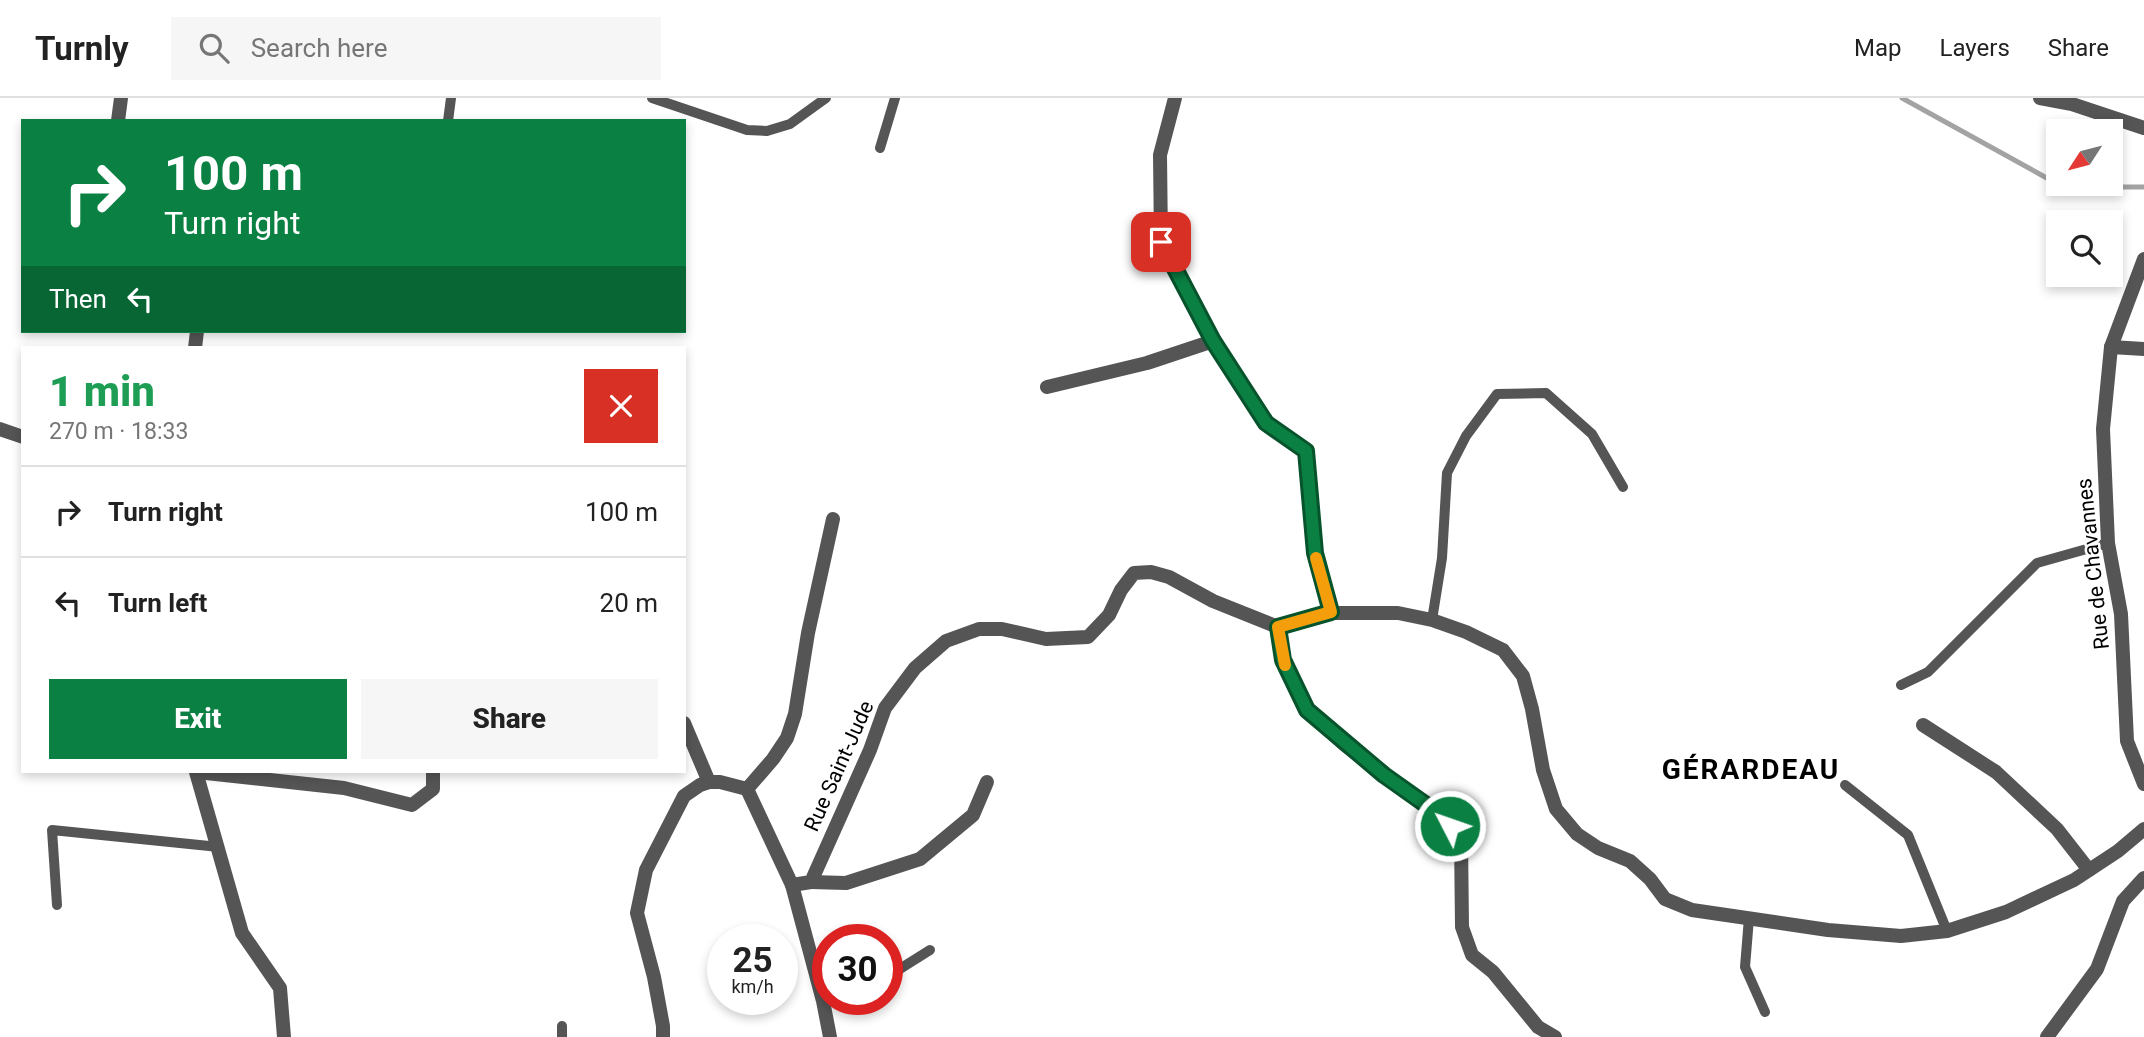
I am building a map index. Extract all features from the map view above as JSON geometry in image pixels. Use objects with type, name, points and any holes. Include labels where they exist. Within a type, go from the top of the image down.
[{"type":"street","points":[[118,119],[121,98]]},
{"type":"street","points":[[1175,98],[1160,155],[1161,242],[1213,341],[1266,423],[1306,451],[1315,553],[1331,612]]},
{"type":"street","points":[[2040,98],[2072,104],[2144,128]]},
{"type":"street","name":"Rue de Chavannes","points":[[2142,773],[2127,741],[2121,614],[2108,544],[2103,429],[2111,347],[2144,259]]},
{"type":"street","points":[[1047,387],[1147,363],[1213,341]]},
{"type":"street","points":[[2111,347],[2144,349]]},
{"type":"street","points":[[0,429],[21,436]]},
{"type":"street","points":[[747,789],[774,759],[787,738],[795,714],[810,621],[833,519]]},
{"type":"street","name":"Rue Saint-Jude","points":[[811,882],[870,750],[885,708],[915,668],[946,641],[979,629],[1002,629],[1046,639],[1088,637],[1109,615],[1121,590],[1134,573],[1152,572],[1169,577],[1213,601],[1278,627]]},
{"type":"street","points":[[1555,1037],[1538,1027],[1493,972],[1472,955],[1462,926],[1461,838],[1439,814],[1384,775],[1307,710],[1283,660],[1278,627],[1331,612],[1398,612],[1466,632],[1503,650],[1523,676],[1543,769],[1556,809],[1577,834],[1598,848],[1630,861],[1650,879],[1665,898],[1692,910],[1828,930],[1901,936],[1947,931],[2006,912],[2074,880],[2118,851],[2144,829]]},
{"type":"street","points":[[1923,725],[1996,772],[2057,829],[2089,870]]},
{"type":"street","points":[[686,728],[709,782]]},
{"type":"street","points":[[196,773],[242,933],[281,988],[284,1037]]},
{"type":"street","points":[[205,773],[344,788],[412,805],[433,789],[433,773]]},
{"type":"street","points":[[663,1037],[654,977],[637,913],[646,870],[684,796],[699,785],[709,782],[747,789]]},
{"type":"street","points":[[792,885],[811,882],[846,883],[920,859],[973,815],[987,782]]},
{"type":"street","points":[[747,789],[792,885],[812,951]]},
{"type":"street","points":[[2047,1037],[2097,969],[2123,901],[2144,878]]},
{"type":"street","points":[[828,1015],[830,1037]]},
{"type":"lane","points":[[448,119],[451,98]]},
{"type":"lane","points":[[652,98],[747,130],[767,131],[790,124],[826,98]]},
{"type":"lane","points":[[880,148],[895,98]]},
{"type":"lane","points":[[1432,620],[1442,558],[1447,473],[1466,436],[1497,394],[1546,393],[1592,434],[1623,487]]},
{"type":"lane","points":[[1901,685],[1928,672],[2037,563],[2108,544]]},
{"type":"lane","points":[[1845,785],[1908,835],[1947,931]]},
{"type":"lane","points":[[57,905],[52,830],[219,847]]},
{"type":"lane","points":[[1749,918],[1745,967],[1765,1012]]},
{"type":"lane","points":[[903,967],[930,950]]},
{"type":"waterway","points":[[1902,98],[2063,187],[2144,187]]},
{"type":"slow traffic","points":[[1285,665],[1278,627],[1331,612],[1316,558]]},
{"type":"district","name":"GÉRARDEAU","points":[[1751,769]]},
{"type":"route","points":[[1161,242],[1213,341],[1266,423],[1306,451],[1315,553],[1331,612],[1278,627],[1283,660],[1297,692],[1307,710],[1345,745],[1439,814],[1450,826]]}]
